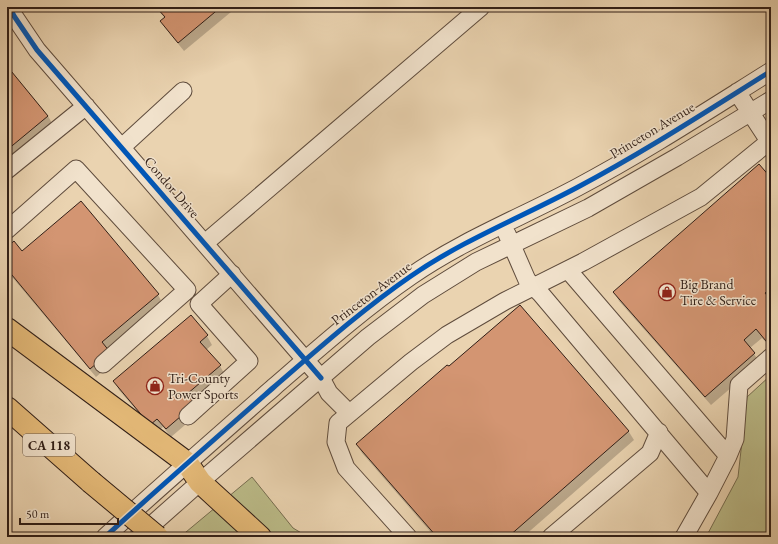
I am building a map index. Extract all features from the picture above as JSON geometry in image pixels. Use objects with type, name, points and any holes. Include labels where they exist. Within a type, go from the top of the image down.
[{"type":"highway","points":[[7,329],[187,463],[200,482],[260,537]]},
{"type":"highway","name":"CA 118","points":[[7,408],[91,482],[157,537]]},
{"type":"street","name":"Condor Drive","points":[[10,7],[14,16],[38,50],[306,360],[321,378],[329,393],[349,414]]},
{"type":"street","points":[[205,243],[481,7]]},
{"type":"street","name":"Princeton Avenue","points":[[105,537],[187,463],[306,360],[354,320],[411,276],[465,243],[591,180],[666,137],[771,71]]},
{"type":"street","points":[[122,147],[183,91]]},
{"type":"street","points":[[408,537],[346,468],[336,442],[338,423],[411,362],[447,335],[505,301],[568,270],[701,197],[770,142],[737,92]]},
{"type":"street","points":[[138,537],[368,337],[423,295],[476,262],[588,208],[677,157],[771,100]]},
{"type":"street","points":[[7,170],[86,106]]},
{"type":"street","points":[[7,230],[76,169],[187,290],[249,361],[188,416]]},
{"type":"street","points":[[503,224],[513,244],[527,280],[710,493]]},
{"type":"street","points":[[568,270],[728,456]]},
{"type":"street","points":[[199,304],[232,274]]},
{"type":"street","points":[[103,364],[187,290]]},
{"type":"street","points":[[684,537],[710,493],[735,439],[739,385],[771,357]]},
{"type":"street","points":[[551,537],[650,453],[659,432]]},
{"type":"green space","points":[[771,375],[771,537],[706,537],[738,477],[747,397]]},
{"type":"green space","points":[[252,477],[293,528],[308,537],[180,537]]},
{"type":"building","points":[[156,7],[221,7],[178,43],[160,21],[165,17]]},
{"type":"building","points":[[7,66],[48,116],[7,150]]},
{"type":"building","points":[[759,164],[771,178],[771,288],[765,293],[771,300],[771,336],[766,341],[756,329],[744,340],[755,353],[705,397],[613,292]]},
{"type":"building","points":[[81,201],[159,294],[102,342],[110,352],[90,369],[7,269],[7,247],[14,241],[22,251]]},
{"type":"building","points":[[520,305],[629,431],[508,537],[437,537],[356,444],[447,365],[449,366]]},
{"type":"building","points":[[191,315],[208,335],[200,342],[221,365],[187,394],[195,404],[166,429],[157,419],[150,425],[113,381]]},
{"type":"cycle path","points":[[10,7],[14,16],[37,50],[321,378]]},
{"type":"cycle path","points":[[105,537],[324,344],[411,276],[451,251],[603,174],[771,71]]},
{"type":"place","name":"Big Brand Tire & Service","points":[[667,292]]},
{"type":"place","name":"Tri-County Power Sports","points":[[155,386]]}]
